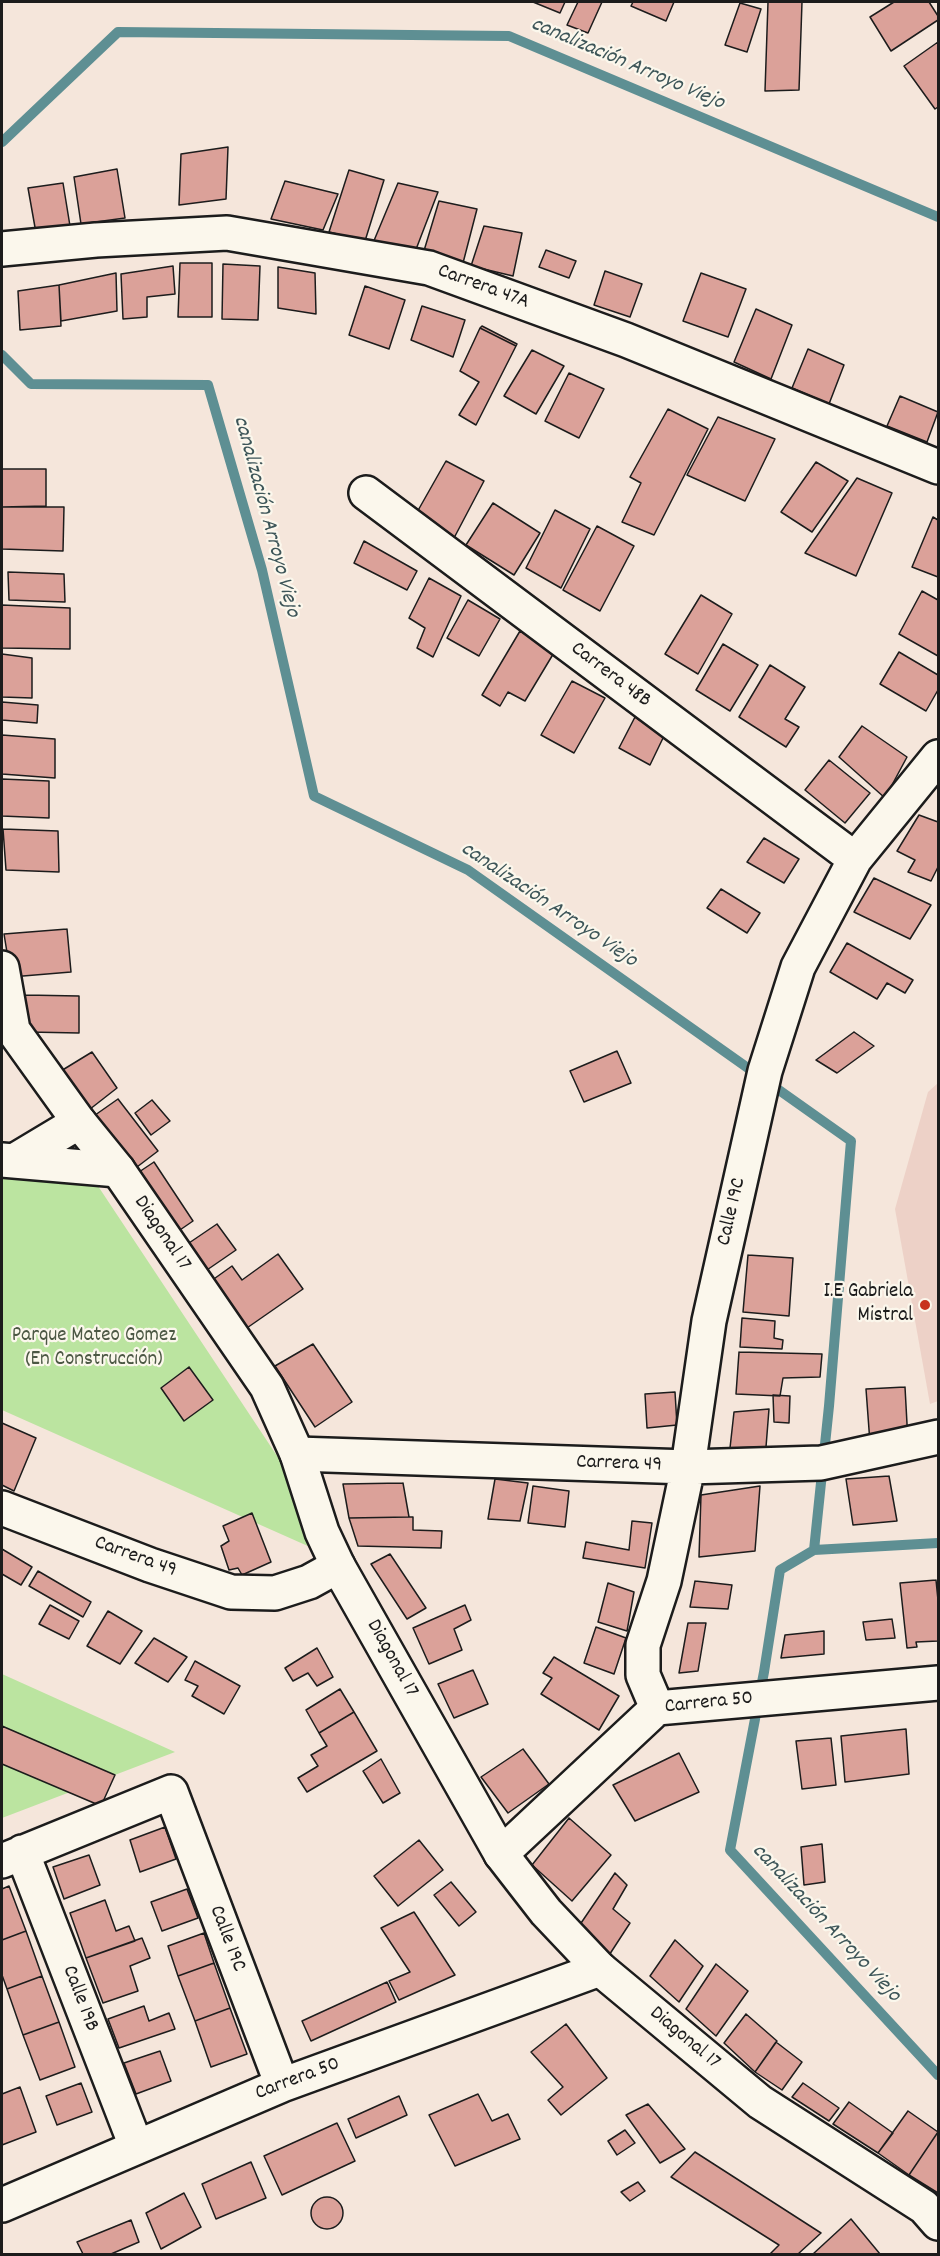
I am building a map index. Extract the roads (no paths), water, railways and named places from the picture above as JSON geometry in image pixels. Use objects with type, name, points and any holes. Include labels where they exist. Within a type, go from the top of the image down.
[{"type":"street","name":"Carrera 47A","points":[[2,249],[96,240],[227,233],[429,268],[626,340],[939,467]]},
{"type":"street","name":"Carrera 48B","points":[[366,493],[855,859]]},
{"type":"street","name":"Calle 19C","points":[[657,1708],[643,1675],[643,1645],[664,1581],[688,1467],[709,1321],[765,1071],[798,968],[855,859],[937,762]]},
{"type":"street","name":"Diagonal 17","points":[[2,968],[13,1030],[79,1122],[118,1170],[267,1387],[297,1454],[322,1532],[338,1566],[501,1854],[546,1912],[600,1968],[759,2102],[934,2209]]},
{"type":"street","points":[[8,1160],[79,1122]]},
{"type":"street","points":[[8,1160],[118,1170]]},
{"type":"street","name":"Carrera 49","points":[[297,1454],[688,1467],[821,1463],[939,1437]]},
{"type":"street","name":"Carrera 49","points":[[2,1508],[150,1565],[231,1592],[275,1593],[309,1582],[338,1566]]},
{"type":"street","name":"Carrera 50","points":[[501,1854],[657,1708],[939,1683]]},
{"type":"street","name":"Calle 19C","points":[[12,1856],[171,1792],[282,2085]]},
{"type":"street","name":"Calle 19B","points":[[12,1856],[136,2146]]},
{"type":"street","name":"Carrera 50","points":[[2,2205],[282,2085],[600,1968]]},
{"type":"waterway","name":"canalización Arroyo Viejo","points":[[2,142],[118,32],[509,36],[938,217]]},
{"type":"waterway","name":"canalización Arroyo Viejo","points":[[2,355],[31,384],[208,385],[262,570],[314,796],[468,870],[851,1141],[829,1406],[814,1550]]},
{"type":"waterway","name":"canalización Arroyo Viejo","points":[[938,1543],[814,1550],[780,1570],[764,1672],[730,1850],[938,2075]]},
{"type":"place","name":"I.E Gabriela Mistral","points":[[925,1305]]},
{"type":"park label","name":"Parque Mateo Gomez (En Construcción)","points":[[94,1349]]}]
